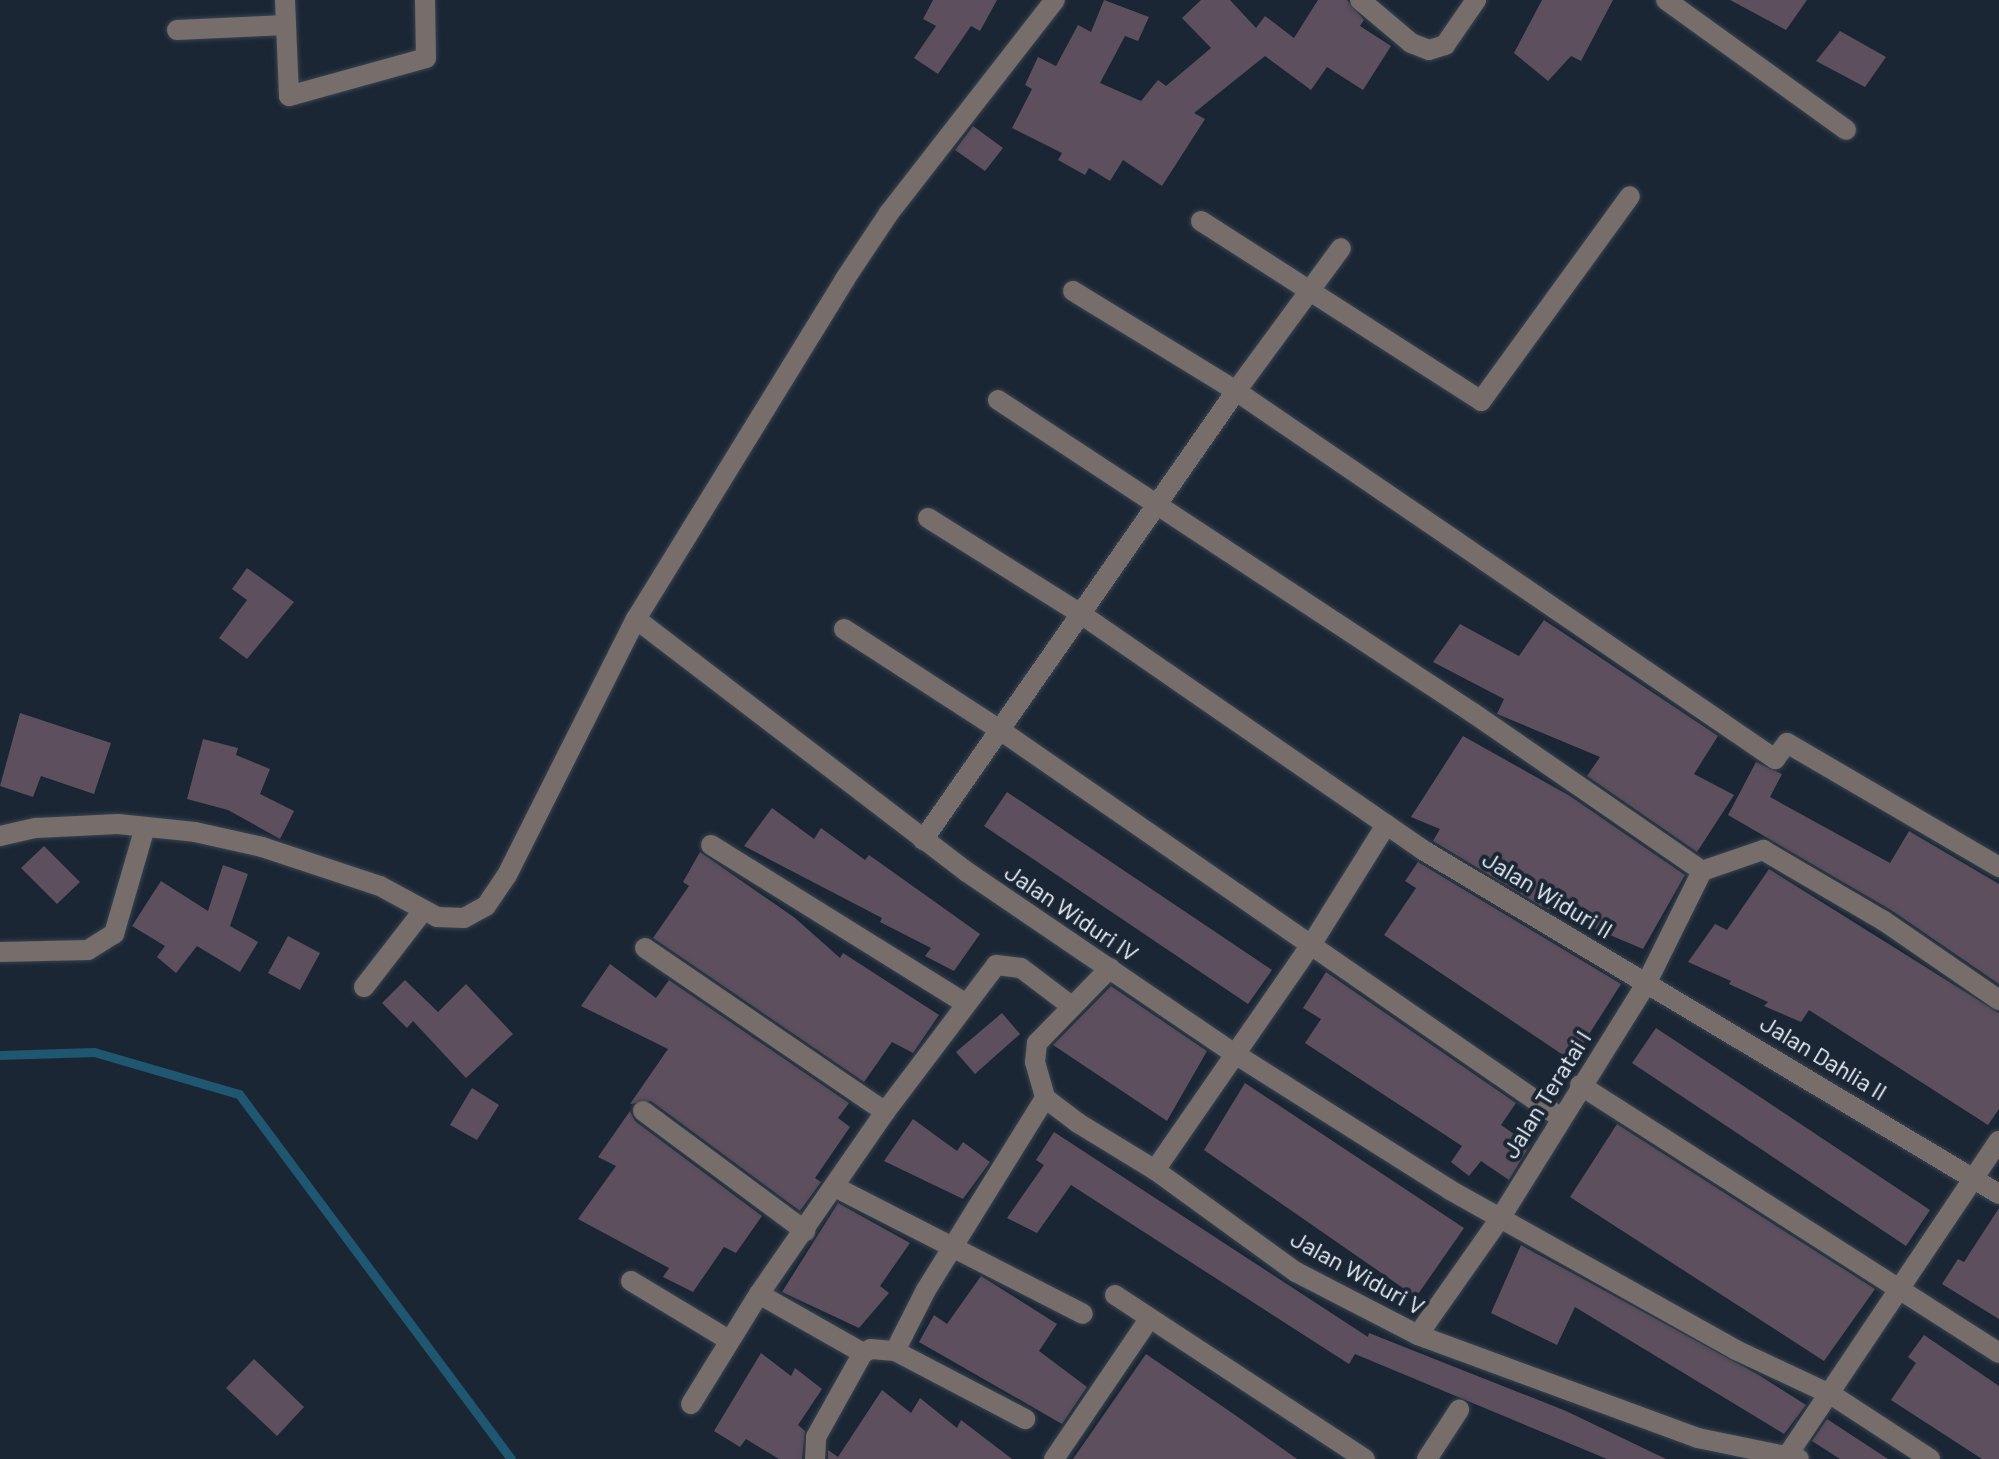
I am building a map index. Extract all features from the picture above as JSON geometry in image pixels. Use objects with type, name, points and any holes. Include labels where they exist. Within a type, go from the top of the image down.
[{"type":"street","points":[[285,0],[289,96],[426,58],[425,0]]},
{"type":"street","points":[[0,836],[36,828],[145,827],[262,847],[380,886],[423,911],[452,920],[464,918],[494,896],[636,619],[889,213],[1055,0]]},
{"type":"street","points":[[1360,0],[1411,43],[1429,50],[1445,45],[1476,0]]},
{"type":"street","points":[[1666,0],[1846,130]]},
{"type":"street","points":[[177,30],[286,25]]},
{"type":"street","points":[[1201,221],[1481,401],[1630,196]]},
{"type":"street","points":[[923,840],[1236,391],[1341,248]]},
{"type":"street","points":[[1073,291],[1236,391],[1775,759],[1787,743],[1999,867]]},
{"type":"street","points":[[998,400],[1473,713],[1702,871],[1763,850],[1884,921],[1999,1000]]},
{"type":"street","name":"Jalan Widuri II","points":[[928,518],[1081,614],[1423,850],[1647,982]]},
{"type":"street","name":"Jalan Widuri IV","points":[[636,619],[923,840],[1232,1052],[1501,1217],[1736,1350],[1832,1395],[1930,1459]]},
{"type":"street","points":[[844,629],[1000,730],[1561,1118]]},
{"type":"street","points":[[1155,1170],[1232,1052],[1311,945],[1386,825]]},
{"type":"street","points":[[0,952],[88,950],[114,934],[145,827]]},
{"type":"street","points":[[711,845],[965,1003]]},
{"type":"street","name":"Jalan Teratai I","points":[[1418,1335],[1501,1217],[1580,1085],[1647,982],[1702,871]]},
{"type":"street","points":[[364,987],[423,911]]},
{"type":"street","points":[[645,948],[885,1112]]},
{"type":"street","points":[[691,1404],[727,1339],[837,1188],[885,1112],[996,965],[1006,963],[1021,968],[1070,1005]]},
{"type":"street","points":[[895,1351],[954,1245],[1045,1098],[1035,1062],[1037,1043],[1070,1005],[1110,968]]},
{"type":"street","name":"Jalan Dahlia II","points":[[1647,982],[1999,1194]]},
{"type":"street","points":[[1580,1085],[1899,1292],[1999,1353]]},
{"type":"street","name":"Jalan Widuri V","points":[[1045,1098],[1155,1170],[1296,1272],[1418,1335],[1698,1438],[1794,1456]]},
{"type":"street","points":[[643,1111],[805,1231]]},
{"type":"street","points":[[1794,1456],[1999,1141]]},
{"type":"street","points":[[837,1188],[954,1245],[1083,1314]]},
{"type":"street","points":[[631,1281],[727,1339]]},
{"type":"street","points":[[759,1294],[863,1353],[895,1351],[1025,1419]]},
{"type":"street","points":[[1115,1295],[1365,1459]]},
{"type":"street","points":[[1063,1456],[1149,1319]]},
{"type":"street","points":[[815,1459],[816,1437],[863,1353]]},
{"type":"street","points":[[1427,1459],[1459,1410]]},
{"type":"building","points":[[933,0],[997,0],[980,31],[971,26],[938,74],[914,58],[936,26],[923,19]]},
{"type":"building","points":[[1104,0],[1149,17],[1138,41],[1125,36],[1100,83],[1141,101],[1158,80],[1166,86],[1211,48],[1182,18],[1201,0],[1230,0],[1256,28],[1265,16],[1294,38],[1318,0],[1347,0],[1364,20],[1360,26],[1391,46],[1363,90],[1327,67],[1311,90],[1265,56],[1194,113],[1205,119],[1162,186],[1123,160],[1110,181],[1089,168],[1085,175],[1058,160],[1062,153],[1012,128],[1032,89],[1025,85],[1038,57],[1056,66],[1078,25],[1091,32]]},
{"type":"building","points":[[1542,0],[1613,0],[1581,61],[1571,56],[1548,81],[1514,53]]},
{"type":"building","points":[[1730,0],[1807,0],[1786,30]]},
{"type":"building","points":[[1840,31],[1886,57],[1865,87],[1816,61]]},
{"type":"building","points":[[973,126],[1003,148],[985,171],[955,150]]},
{"type":"building","points":[[247,568],[294,602],[247,659],[219,638],[247,600],[232,589]]},
{"type":"building","points":[[1544,620],[1718,736],[1694,774],[1734,795],[1697,852],[1587,776],[1600,757],[1497,714],[1504,699],[1433,662],[1460,624],[1519,656]]},
{"type":"building","points":[[20,713],[111,743],[94,794],[41,776],[33,797],[0,786]]},
{"type":"building","points":[[1463,736],[1570,796],[1685,875],[1643,949],[1541,906],[1433,841],[1440,829],[1411,817]]},
{"type":"building","points":[[203,739],[238,748],[236,755],[270,769],[260,794],[294,811],[280,839],[228,810],[187,799]]},
{"type":"building","points":[[1756,762],[1782,774],[1770,797],[1890,863],[1909,831],[1999,884],[1999,984],[1891,910],[1728,815]]},
{"type":"building","points":[[1007,792],[1272,970],[1248,1004],[984,826]]},
{"type":"building","points":[[772,808],[814,839],[821,828],[865,860],[869,855],[980,934],[954,971],[925,956],[931,948],[880,922],[882,918],[744,846]]},
{"type":"building","points":[[44,846],[80,882],[57,904],[21,868]]},
{"type":"building","points":[[700,852],[795,918],[840,958],[843,953],[939,1015],[913,1053],[892,1042],[864,1082],[653,938],[689,886],[683,882]]},
{"type":"building","points":[[1418,862],[1621,984],[1572,1061],[1384,935],[1416,888],[1405,881]]},
{"type":"building","points":[[223,865],[248,874],[230,926],[258,942],[240,972],[197,946],[176,973],[157,957],[165,946],[132,926],[161,881],[208,911]]},
{"type":"building","points":[[1769,869],[1999,1013],[1999,1109],[1988,1125],[1809,1010],[1801,1022],[1764,1006],[1768,1002],[1729,984],[1731,981],[1688,962],[1715,924],[1727,930]]},
{"type":"building","points":[[288,936],[320,953],[300,990],[268,973]]},
{"type":"building","points":[[610,964],[656,998],[669,980],[849,1103],[838,1118],[850,1127],[815,1178],[821,1182],[800,1211],[651,1101],[630,1104],[668,1049],[581,1006]]},
{"type":"building","points":[[1326,972],[1516,1103],[1501,1125],[1530,1145],[1509,1180],[1481,1161],[1469,1176],[1451,1162],[1462,1146],[1305,1043],[1321,1019],[1303,1008]]},
{"type":"building","points":[[405,980],[438,1012],[466,984],[513,1034],[466,1078],[413,1021],[407,1028],[382,1003]]},
{"type":"building","points":[[1111,986],[1207,1051],[1167,1121],[1053,1045]]},
{"type":"building","points":[[1002,1013],[1020,1034],[975,1074],[956,1052]]},
{"type":"building","points":[[1656,1028],[1930,1210],[1906,1246],[1632,1063]]},
{"type":"building","points":[[1245,1083],[1464,1228],[1416,1297],[1204,1150]]},
{"type":"building","points":[[472,1088],[499,1105],[477,1140],[450,1125]]},
{"type":"building","points":[[630,1111],[635,1121],[762,1216],[736,1253],[724,1247],[693,1292],[663,1277],[669,1268],[578,1219],[616,1166],[598,1157]]},
{"type":"building","points":[[913,1119],[957,1151],[963,1142],[990,1162],[963,1199],[884,1161]]},
{"type":"building","points":[[1617,1124],[1875,1289],[1824,1361],[1570,1197]]},
{"type":"building","points":[[1054,1132],[1368,1337],[1369,1333],[1566,1411],[1666,1459],[1607,1459],[1355,1354],[1349,1364],[1071,1185],[1037,1233],[1007,1218],[1044,1165],[1036,1160]]},
{"type":"building","points":[[838,1203],[910,1243],[880,1286],[889,1293],[859,1328],[782,1292]]},
{"type":"building","points":[[1999,1208],[1999,1319],[1942,1284],[1958,1259],[1964,1262]]},
{"type":"building","points":[[1521,1245],[1757,1374],[1806,1405],[1784,1434],[1575,1307],[1557,1345],[1491,1313]]},
{"type":"building","points":[[981,1276],[1057,1324],[1039,1351],[1087,1387],[1062,1424],[919,1342],[934,1315],[947,1324]]},
{"type":"building","points":[[1924,1335],[1999,1386],[1999,1459],[1982,1459],[1891,1400],[1916,1363],[1908,1357]]},
{"type":"building","points":[[761,1353],[791,1376],[795,1368],[822,1389],[798,1425],[805,1431],[802,1459],[779,1459],[746,1439],[740,1447],[714,1431]]},
{"type":"building","points":[[1146,1354],[1235,1415],[1297,1459],[1073,1459]]},
{"type":"building","points":[[254,1359],[304,1407],[277,1436],[226,1388]]},
{"type":"building","points":[[882,1390],[911,1413],[920,1398],[957,1428],[961,1420],[1012,1459],[828,1459],[828,1450],[838,1457]]},
{"type":"building","points":[[1827,1419],[1888,1459],[1840,1459],[1812,1441]]},
{"type":"waterway","points":[[0,1055],[94,1052],[239,1094],[511,1459]]}]
